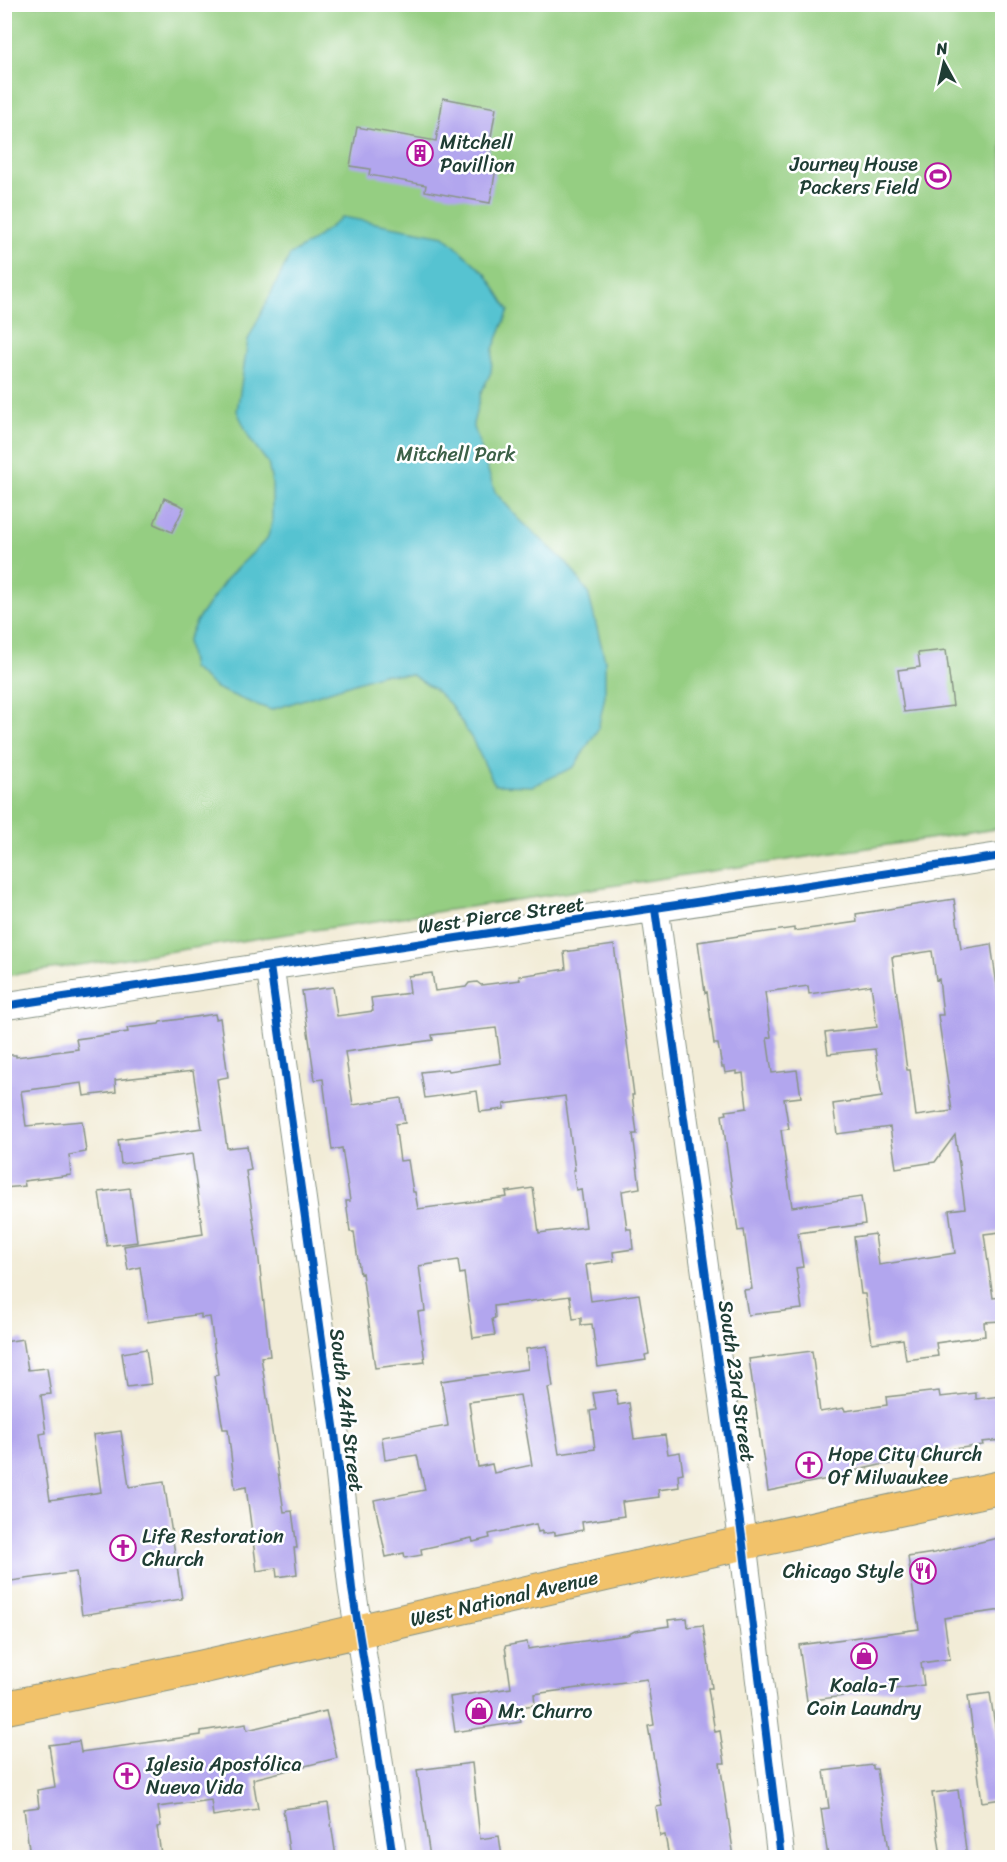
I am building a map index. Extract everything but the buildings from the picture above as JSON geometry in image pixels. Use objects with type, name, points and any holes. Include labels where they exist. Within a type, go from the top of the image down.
[{"type":"main road","name":"West National Avenue","points":[[4,1708],[202,1667],[358,1630],[1002,1487]]},
{"type":"street","name":"West Pierce Street","points":[[4,1006],[1002,856]]},
{"type":"street","name":"South 23rd Street","points":[[655,909],[742,1544],[781,1857]]},
{"type":"street","name":"South 24th Street","points":[[270,966],[333,1421],[358,1630],[393,1857]]},
{"type":"green space","name":"Mitchell Park","points":[[4,5],[1002,5],[1002,828],[5,976]]},
{"type":"water","points":[[343,217],[444,236],[486,274],[509,310],[493,349],[491,372],[481,393],[473,424],[495,492],[519,519],[568,564],[588,592],[605,660],[605,696],[598,729],[574,767],[533,786],[495,785],[472,739],[450,704],[434,689],[412,675],[382,674],[271,710],[216,688],[192,668],[187,641],[197,620],[228,577],[267,539],[272,524],[272,484],[268,463],[250,439],[237,411],[248,340],[290,255]]},
{"type":"cycle path","points":[[4,1006],[1002,856]]},
{"type":"cycle path","points":[[655,909],[743,1544],[781,1858]]},
{"type":"cycle path","points":[[270,966],[335,1433],[352,1589],[393,1858]]},
{"type":"place","name":"Mitchell Pavillion","points":[[420,153]]},
{"type":"place","name":"Journey House Packers Field","points":[[938,176]]},
{"type":"place","name":"Hope City Church Of Milwaukee","points":[[809,1465]]},
{"type":"place","name":"Life Restoration Church","points":[[123,1548]]},
{"type":"place","name":"Chicago Style","points":[[923,1571]]},
{"type":"place","name":"Koala-T Coin Laundry","points":[[864,1656]]},
{"type":"place","name":"Mr. Churro","points":[[479,1711]]},
{"type":"place","name":"Iglesia Apostólica Nueva Vida","points":[[127,1776]]}]
